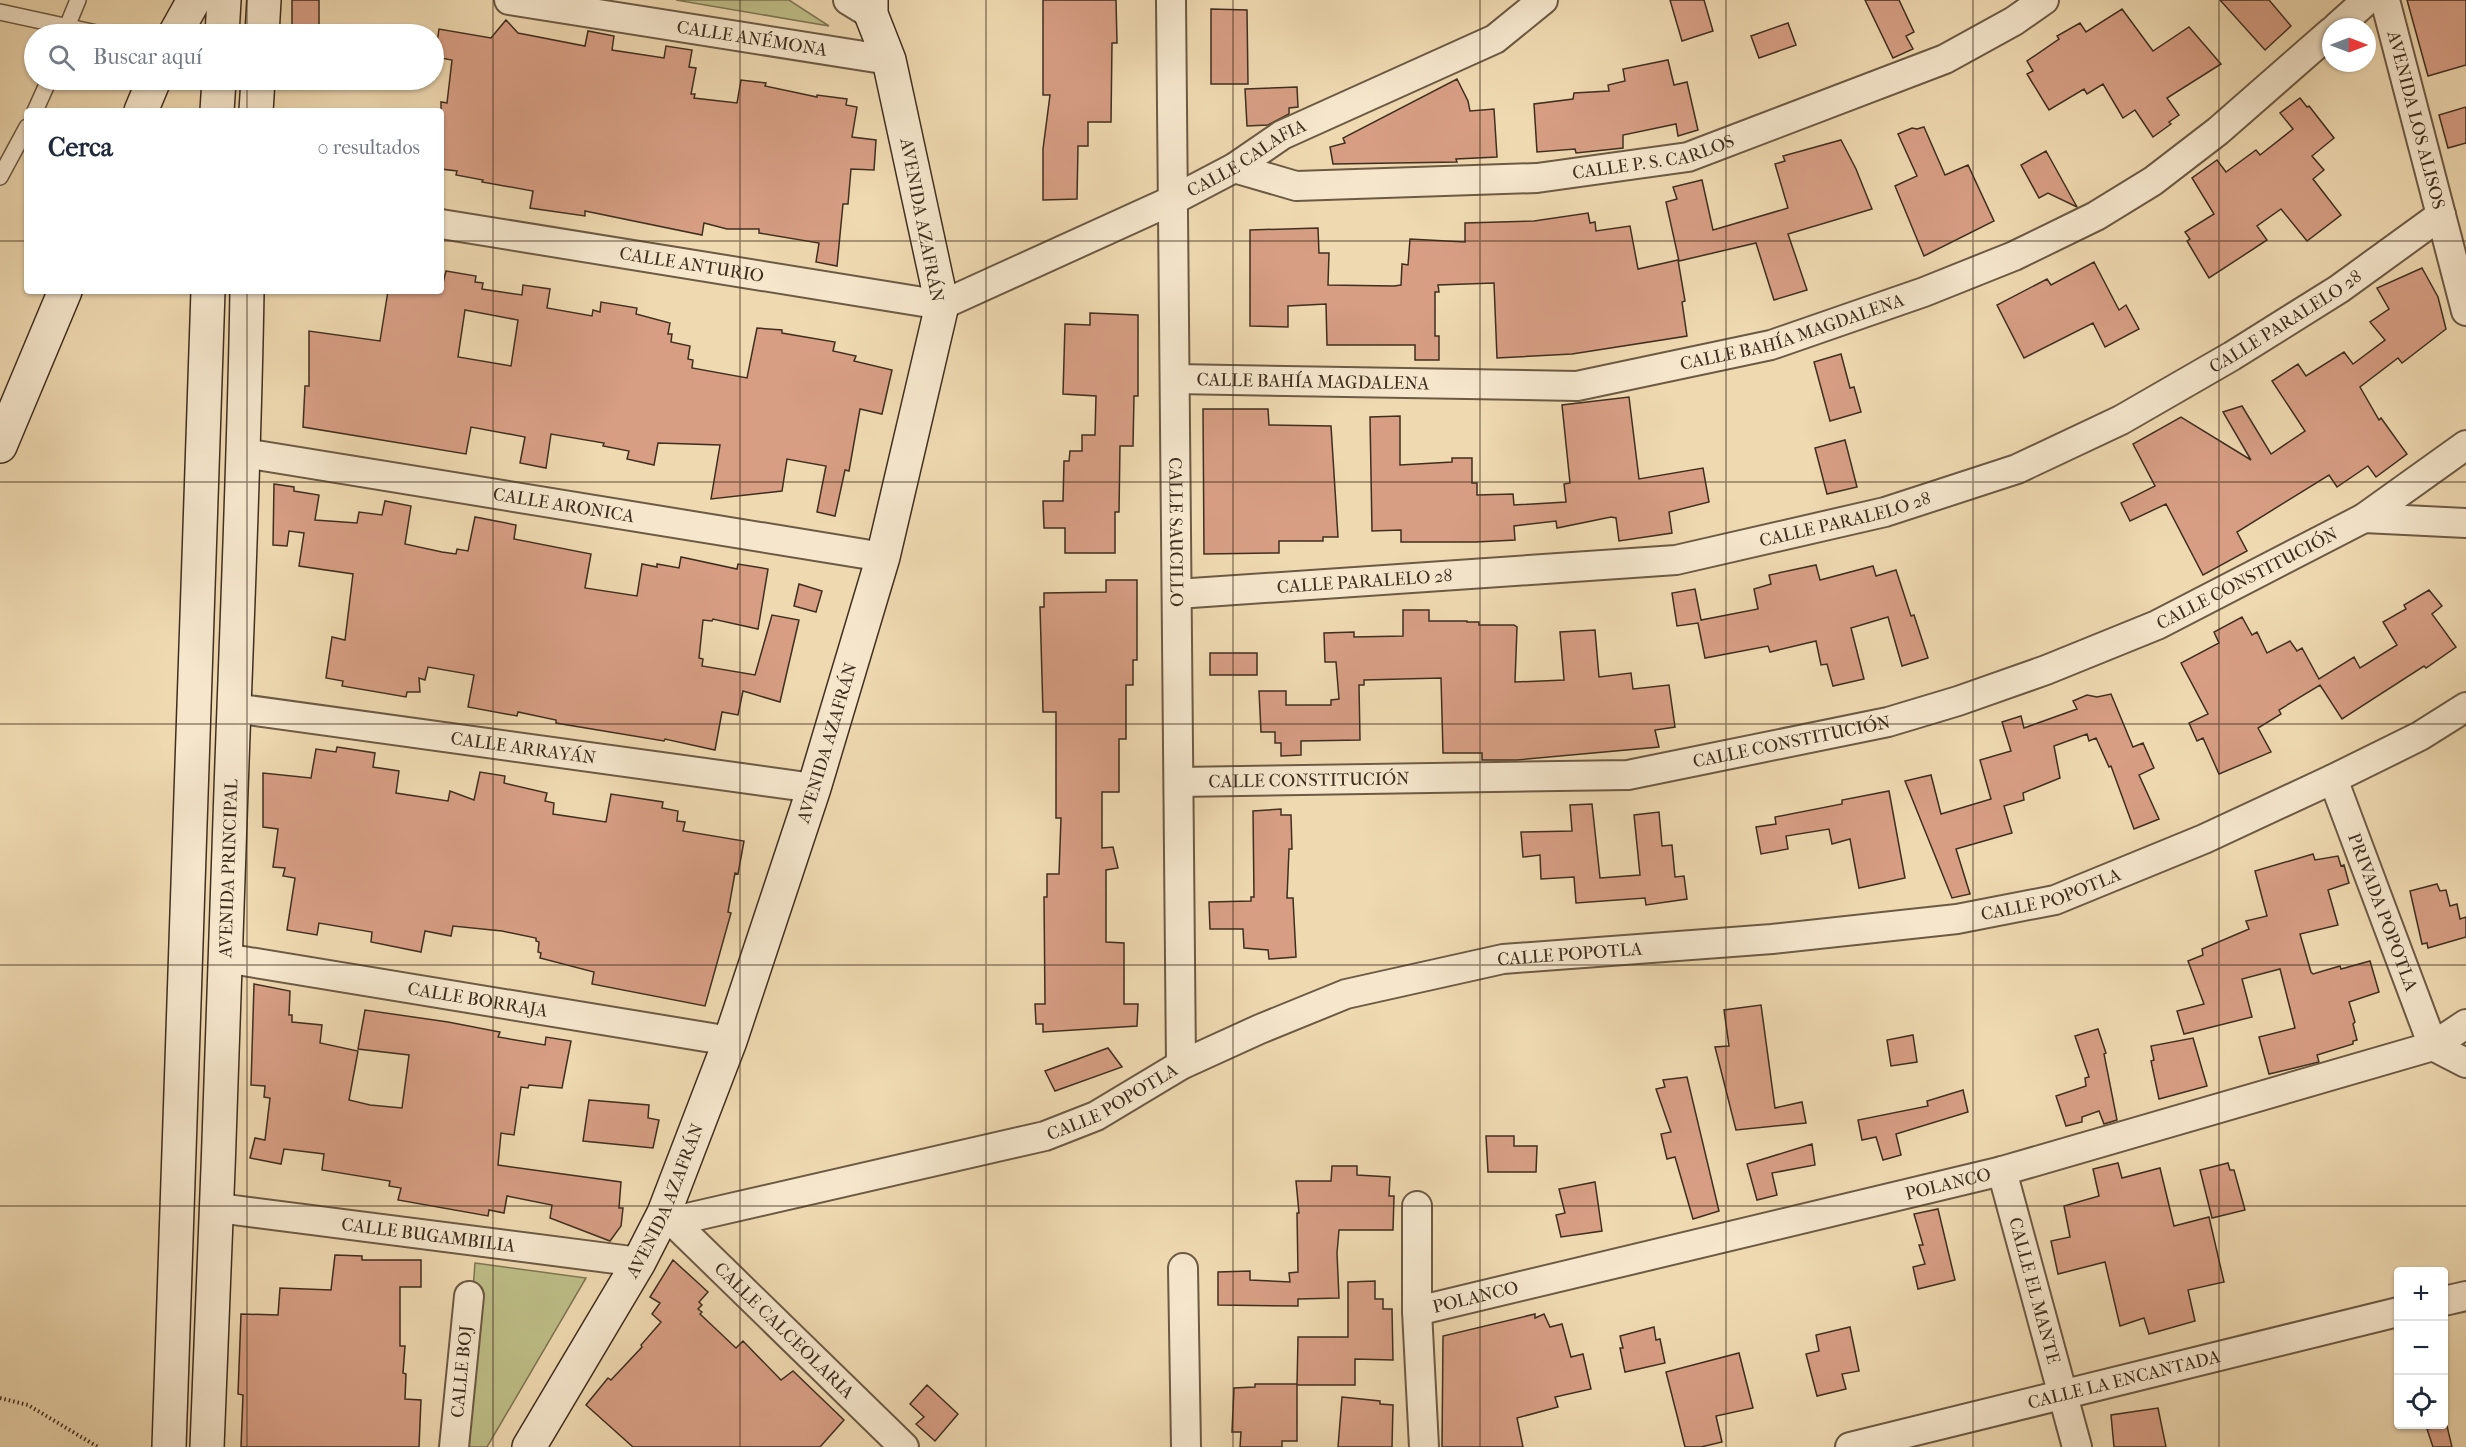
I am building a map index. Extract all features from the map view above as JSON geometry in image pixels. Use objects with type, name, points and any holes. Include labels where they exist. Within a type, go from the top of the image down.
[{"type":"street","points":[[181,24],[194,0]]},
{"type":"street","points":[[223,24],[224,0]]},
{"type":"street","points":[[263,24],[264,0]]},
{"type":"street","name":"CALLE ANÉMONA","points":[[510,0],[889,60]]},
{"type":"street","name":"CALLE SAUCILLO","points":[[1171,0],[1181,1065]]},
{"type":"street","name":"CALLE CALAFIA","points":[[942,306],[1173,200],[1234,168],[1282,135],[1495,39],[1544,0]]},
{"type":"street","name":"CALLE P. S. CARLOS","points":[[1234,168],[1296,186],[1537,178],[1688,157],[1945,59],[2014,21],[2044,0]]},
{"type":"street","points":[[2347,18],[2367,0]]},
{"type":"street","name":"AVENIDA LOS ALISOS","points":[[2385,0],[2441,215],[2459,258],[2466,311]]},
{"type":"street","name":"AVENIDA AZAFRÁN","points":[[540,1442],[639,1262],[669,1217],[814,788],[883,557],[942,306],[889,60],[863,5]]},
{"type":"street","name":"CALLE BAHÍA MAGDALENA","points":[[1174,379],[1576,386],[1771,345],[1924,292],[2014,256],[2096,216],[2153,181],[2218,130],[2322,40]]},
{"type":"street","points":[[142,108],[150,90]]},
{"type":"street","points":[[217,108],[218,90]]},
{"type":"street","points":[[256,108],[257,90]]},
{"type":"street","name":"CALLE PARALELO 28","points":[[1177,594],[1676,560],[1885,512],[2018,470],[2121,420],[2232,356],[2339,289],[2441,215]]},
{"type":"street","name":"CALLE ANTURIO","points":[[444,224],[942,306]]},
{"type":"street","points":[[0,446],[64,294]]},
{"type":"street","points":[[169,1447],[208,294]]},
{"type":"street","name":"AVENIDA PRINCIPAL","points":[[207,1447],[218,1208],[248,294]]},
{"type":"street","name":"CALLE CONSTITUCIÓN","points":[[1179,782],[1628,775],[1888,722],[2024,678],[2157,625],[2364,518],[2466,445]]},
{"type":"street","name":"CALLE ARONICA","points":[[244,453],[883,557]]},
{"type":"street","points":[[2364,518],[2466,523]]},
{"type":"street","name":"CALLE POPOTLA","points":[[669,1217],[1045,1136],[1096,1116],[1181,1065],[1260,1029],[1346,994],[1503,959],[1772,939],[1957,919],[2055,900],[2204,839],[2333,779],[2420,736],[2466,707]]},
{"type":"street","name":"CALLE ARRAYÁN","points":[[234,708],[814,788]]},
{"type":"street","name":"PRIVADA POPOTLA","points":[[2333,779],[2433,1046]]},
{"type":"street","name":"CALLE BORRAJA","points":[[225,957],[730,1041]]},
{"type":"street","name":"POLANCO","points":[[1417,1311],[2002,1171],[2433,1046],[2466,1024]]},
{"type":"street","points":[[2433,1046],[2466,1063]]},
{"type":"street","name":"CALLE EL MANTE","points":[[2002,1171],[2077,1447]]},
{"type":"street","points":[[1417,1206],[1417,1311],[1424,1447]]},
{"type":"street","name":"CALLE BUGAMBILIA","points":[[218,1208],[639,1262]]},
{"type":"street","name":"CALLE CALCEOLARIA","points":[[669,1217],[904,1447]]},
{"type":"street","points":[[1183,1268],[1185,1447]]},
{"type":"street","name":"CALLE BOJ","points":[[454,1447],[469,1296]]},
{"type":"street","points":[[2448,1300],[2466,1296]]},
{"type":"street","name":"CALLE LA ENCANTADA","points":[[1850,1447],[2394,1313]]},
{"type":"lane","points":[[69,24],[78,0]]},
{"type":"lane","points":[[0,12],[42,24]]},
{"type":"lane","points":[[36,108],[44,90]]},
{"type":"lane","points":[[0,177],[24,133]]},
{"type":"path","points":[[0,1398],[28,1405],[98,1447]]},
{"type":"green space","points":[[676,0],[789,0],[829,26]]},
{"type":"green space","points":[[475,1263],[586,1278],[487,1447],[461,1447]]},
{"type":"building","points":[[292,0],[319,0],[319,24],[292,24]]},
{"type":"building","points":[[1043,0],[1116,0],[1117,43],[1112,43],[1111,122],[1088,122],[1088,146],[1078,146],[1077,199],[1043,200],[1043,149],[1050,95],[1043,95]]},
{"type":"building","points":[[1670,0],[1704,0],[1713,31],[1682,41]]},
{"type":"building","points":[[1865,0],[1899,0],[1914,32],[1906,36],[1913,49],[1893,58]]},
{"type":"building","points":[[2220,0],[2269,0],[2291,26],[2265,50]]},
{"type":"building","points":[[2407,0],[2466,0],[2466,65],[2428,76]]},
{"type":"building","points":[[1211,9],[1247,10],[1248,84],[1211,84]]},
{"type":"building","points":[[2122,9],[2153,51],[2189,27],[2221,64],[2167,98],[2179,115],[2153,137],[2135,110],[2123,118],[2103,84],[2087,94],[2084,89],[2049,110],[2027,74],[2033,71],[2027,61],[2059,39],[2057,36],[2080,23],[2086,32]]},
{"type":"building","points":[[506,20],[518,33],[585,46],[588,31],[614,36],[612,50],[664,58],[666,46],[692,50],[689,67],[696,68],[691,94],[695,94],[694,98],[737,103],[741,80],[766,83],[765,86],[817,97],[817,95],[847,99],[846,105],[857,107],[852,137],[876,140],[874,170],[851,169],[848,204],[843,204],[837,266],[816,262],[819,243],[759,233],[759,229],[727,229],[704,223],[702,235],[585,211],[585,216],[530,208],[533,191],[482,182],[483,180],[456,175],[457,171],[444,169],[444,108],[441,108],[441,102],[447,103],[452,60],[444,59],[444,30],[491,38]]},
{"type":"building","points":[[1788,23],[1796,45],[1759,58],[1751,36]]},
{"type":"building","points":[[1668,60],[1674,85],[1687,82],[1698,130],[1678,136],[1676,124],[1623,135],[1623,148],[1576,153],[1575,149],[1537,152],[1534,104],[1573,99],[1574,93],[1609,91],[1608,85],[1625,81],[1623,69]]},
{"type":"building","points":[[1457,79],[1468,101],[1470,111],[1494,109],[1497,157],[1456,159],[1457,162],[1333,164],[1330,147],[1345,143],[1343,138]]},
{"type":"building","points":[[1297,87],[1298,107],[1289,108],[1289,114],[1268,125],[1247,126],[1245,89]]},
{"type":"building","points":[[2300,98],[2334,138],[2312,156],[2324,170],[2313,179],[2341,215],[2307,241],[2281,209],[2257,226],[2267,240],[2209,278],[2187,241],[2190,239],[2185,232],[2214,214],[2192,178],[2217,160],[2226,172],[2256,150],[2260,155],[2293,129],[2280,113]]},
{"type":"building","points":[[2466,107],[2466,143],[2448,148],[2439,115]]},
{"type":"building","points":[[1924,127],[1945,175],[1968,165],[1994,221],[1924,256],[1895,186],[1917,176],[1898,134],[1912,128]]},
{"type":"building","points":[[1841,140],[1872,209],[1788,234],[1807,290],[1774,300],[1756,243],[1679,261],[1666,202],[1677,199],[1673,187],[1702,180],[1713,230],[1788,208],[1775,164],[1785,161],[1783,156]]},
{"type":"building","points":[[2046,151],[2077,207],[2048,193],[2039,198],[2021,165]]},
{"type":"building","points":[[1588,213],[1590,223],[1595,222],[1596,231],[1630,226],[1638,269],[1678,260],[1685,301],[1682,302],[1687,336],[1572,354],[1497,358],[1494,283],[1438,285],[1439,292],[1435,292],[1435,336],[1439,336],[1439,360],[1415,360],[1415,345],[1327,345],[1326,304],[1288,306],[1288,327],[1250,326],[1250,230],[1318,228],[1319,253],[1329,253],[1328,285],[1394,286],[1401,285],[1402,264],[1408,265],[1410,239],[1465,242],[1465,223],[1534,221]]},
{"type":"building","points":[[2094,262],[2119,310],[2126,305],[2139,329],[2105,347],[2093,323],[2024,358],[1997,305],[2047,279],[2051,285]]},
{"type":"building","points":[[2422,268],[2438,297],[2446,329],[2402,363],[2398,358],[2360,387],[2379,420],[2381,418],[2407,454],[2376,477],[2368,466],[2337,487],[2329,475],[2237,532],[2247,551],[2203,575],[2166,504],[2130,521],[2121,503],[2155,486],[2133,444],[2181,417],[2251,460],[2223,412],[2242,406],[2271,454],[2305,431],[2272,381],[2298,364],[2306,376],[2344,352],[2353,364],[2385,340],[2370,322],[2389,309],[2377,288]]},
{"type":"building","points":[[446,271],[476,276],[475,282],[483,283],[482,289],[522,295],[523,285],[550,289],[547,308],[592,316],[593,310],[600,312],[601,302],[637,308],[636,314],[670,323],[668,334],[672,334],[671,342],[690,346],[688,359],[693,360],[692,368],[747,378],[757,328],[782,330],[782,333],[835,342],[833,351],[856,356],[854,361],[892,370],[882,414],[860,409],[849,471],[845,470],[835,516],[817,512],[826,466],[787,459],[782,491],[711,499],[720,445],[658,443],[654,465],[627,459],[629,451],[603,446],[604,443],[551,434],[546,468],[520,463],[525,437],[471,427],[466,454],[303,427],[305,386],[309,386],[309,331],[380,341],[388,294],[444,294]],"holes":[[[465,310],[518,320],[511,366],[458,357]]]},
{"type":"building","points":[[1090,313],[1138,315],[1138,396],[1134,396],[1133,446],[1120,446],[1119,512],[1115,512],[1115,553],[1065,553],[1065,528],[1044,528],[1043,501],[1063,501],[1064,461],[1069,461],[1070,451],[1082,451],[1082,435],[1095,435],[1096,396],[1063,394],[1065,324],[1090,325]]},
{"type":"building","points":[[1841,354],[1850,388],[1854,387],[1861,412],[1830,421],[1814,362]]},
{"type":"building","points":[[1629,397],[1639,479],[1703,468],[1709,502],[1669,512],[1672,533],[1619,541],[1616,518],[1611,517],[1557,528],[1556,521],[1514,526],[1515,540],[1401,542],[1401,530],[1372,531],[1370,417],[1400,416],[1400,465],[1452,462],[1452,458],[1472,458],[1472,483],[1477,483],[1477,495],[1513,494],[1514,505],[1566,502],[1564,484],[1570,483],[1562,405]]},
{"type":"building","points":[[1203,409],[1268,409],[1269,425],[1331,426],[1338,537],[1323,537],[1323,541],[1279,541],[1279,553],[1204,554]]},
{"type":"building","points":[[1845,440],[1857,487],[1827,494],[1815,448]]},
{"type":"building","points":[[274,484],[294,487],[294,491],[319,495],[315,520],[357,523],[359,512],[382,515],[385,501],[411,506],[405,544],[442,552],[456,554],[457,549],[468,551],[475,517],[516,525],[514,539],[591,554],[585,588],[637,596],[642,564],[679,568],[681,557],[737,569],[738,564],[768,569],[758,629],[713,619],[712,621],[703,620],[699,658],[703,659],[702,666],[755,675],[772,615],[799,620],[780,702],[743,691],[738,715],[722,712],[715,750],[665,739],[664,741],[556,723],[556,720],[518,712],[517,716],[468,707],[474,675],[428,667],[425,680],[419,678],[420,692],[407,692],[406,697],[342,686],[343,681],[326,678],[332,637],[345,640],[353,574],[299,566],[304,533],[289,531],[287,546],[273,545]]},
{"type":"building","points":[[1816,565],[1820,580],[1873,566],[1876,576],[1896,570],[1928,658],[1902,666],[1888,617],[1851,628],[1864,679],[1833,686],[1827,664],[1821,665],[1816,641],[1770,652],[1768,646],[1705,658],[1698,623],[1677,626],[1672,593],[1695,589],[1701,620],[1758,609],[1754,589],[1771,584],[1769,575]]},
{"type":"building","points":[[1106,580],[1137,580],[1137,660],[1133,660],[1133,685],[1126,685],[1126,739],[1119,739],[1119,792],[1102,792],[1102,848],[1113,847],[1118,868],[1106,870],[1106,942],[1124,943],[1124,1004],[1138,1004],[1137,1026],[1043,1032],[1043,1024],[1036,1024],[1035,1004],[1045,1004],[1044,897],[1047,897],[1047,874],[1059,874],[1061,818],[1056,818],[1056,712],[1043,712],[1040,607],[1044,607],[1044,593],[1106,592]]},
{"type":"building","points":[[799,584],[822,591],[816,612],[794,606]]},
{"type":"building","points":[[2429,590],[2442,606],[2432,614],[2456,647],[2342,719],[2320,685],[2279,710],[2281,714],[2258,728],[2271,752],[2219,774],[2203,738],[2197,741],[2189,723],[2208,714],[2181,663],[2219,643],[2214,632],[2242,617],[2252,635],[2257,632],[2267,653],[2290,641],[2297,651],[2302,648],[2319,679],[2354,657],[2360,668],[2397,645],[2383,622],[2406,609],[2404,605]]},
{"type":"building","points":[[1403,610],[1429,610],[1429,621],[1514,625],[1517,627],[1515,682],[1564,680],[1560,632],[1595,630],[1599,677],[1631,673],[1633,689],[1669,685],[1675,727],[1655,730],[1659,747],[1517,760],[1482,760],[1482,753],[1443,753],[1441,678],[1364,680],[1364,685],[1359,685],[1360,740],[1301,741],[1301,755],[1281,756],[1281,743],[1275,743],[1275,732],[1261,732],[1259,691],[1286,691],[1286,705],[1331,705],[1331,700],[1339,699],[1336,662],[1325,662],[1324,633],[1354,632],[1354,637],[1403,636]]},
{"type":"building","points":[[1210,653],[1257,653],[1257,675],[1210,675]]},
{"type":"building","points":[[2111,694],[2133,747],[2143,743],[2154,768],[2139,775],[2159,819],[2134,829],[2111,766],[2109,767],[2096,738],[2089,741],[2087,734],[2054,746],[2060,778],[2023,793],[2024,800],[2004,806],[2012,833],[1956,849],[1970,894],[1952,898],[1905,781],[1931,775],[1941,814],[1991,799],[1980,760],[2011,751],[2002,722],[2021,716],[2024,728],[2077,709],[2073,701],[2087,695],[2097,697]]},
{"type":"building","points":[[337,747],[375,753],[373,767],[399,771],[396,793],[448,801],[450,791],[474,800],[480,772],[505,776],[504,783],[547,793],[545,801],[554,803],[553,814],[606,822],[611,794],[663,802],[662,808],[678,811],[677,821],[685,822],[683,831],[744,841],[738,874],[735,873],[728,912],[731,913],[705,1006],[592,984],[594,972],[540,958],[539,942],[536,938],[502,931],[453,926],[451,936],[425,931],[421,952],[371,942],[372,932],[319,923],[317,935],[287,930],[295,878],[283,876],[285,868],[273,867],[278,829],[263,827],[263,773],[311,778],[316,749],[336,752]]},
{"type":"building","points":[[1889,791],[1905,878],[1859,888],[1850,839],[1832,844],[1829,829],[1786,836],[1788,849],[1761,854],[1756,827],[1776,824],[1775,817],[1842,804],[1842,800]]},
{"type":"building","points":[[1592,804],[1600,878],[1640,875],[1634,815],[1659,812],[1662,846],[1672,845],[1675,877],[1684,876],[1687,899],[1646,905],[1645,898],[1576,903],[1574,877],[1541,879],[1540,855],[1523,857],[1521,832],[1572,831],[1570,805]]},
{"type":"building","points":[[1281,809],[1281,815],[1291,815],[1292,849],[1289,849],[1287,898],[1293,898],[1296,957],[1269,959],[1268,950],[1244,948],[1243,929],[1210,929],[1209,902],[1251,901],[1251,897],[1254,897],[1253,811]]},
{"type":"building","points":[[2313,854],[2315,860],[2338,856],[2341,866],[2344,865],[2349,883],[2328,890],[2338,925],[2300,934],[2311,972],[2313,974],[2340,966],[2341,969],[2370,961],[2379,992],[2349,1002],[2357,1040],[2353,1041],[2353,1044],[2317,1055],[2319,1062],[2269,1074],[2259,1037],[2295,1028],[2280,969],[2242,979],[2252,1017],[2184,1034],[2177,1011],[2204,1004],[2188,961],[2203,955],[2202,949],[2249,929],[2246,921],[2267,916],[2255,871]]},
{"type":"building","points":[[2437,884],[2440,891],[2446,890],[2450,906],[2457,904],[2460,919],[2466,917],[2466,937],[2428,948],[2427,943],[2422,944],[2410,891]]},
{"type":"building","points":[[254,984],[290,991],[289,1015],[292,1015],[292,1022],[322,1025],[320,1043],[358,1051],[349,1100],[370,1105],[402,1108],[409,1055],[358,1049],[365,1010],[500,1032],[498,1037],[545,1045],[546,1037],[571,1041],[562,1088],[529,1085],[528,1088],[521,1087],[514,1135],[501,1133],[498,1165],[621,1182],[619,1208],[623,1208],[621,1226],[610,1241],[550,1218],[552,1205],[507,1196],[504,1213],[489,1210],[488,1216],[398,1200],[401,1188],[389,1186],[390,1181],[322,1170],[324,1154],[284,1149],[281,1164],[250,1158],[255,1138],[265,1140],[270,1098],[264,1097],[265,1086],[251,1085]]},
{"type":"building","points":[[1761,1005],[1775,1108],[1802,1102],[1806,1123],[1736,1130],[1715,1047],[1729,1046],[1724,1010]]},
{"type":"building","points":[[2098,1029],[2106,1053],[2104,1054],[2117,1120],[2104,1124],[2099,1111],[2082,1117],[2082,1122],[2066,1126],[2056,1096],[2086,1086],[2085,1078],[2089,1077],[2075,1036]]},
{"type":"building","points":[[1913,1035],[1917,1062],[1891,1066],[1887,1040]]},
{"type":"building","points":[[2193,1038],[2207,1086],[2159,1099],[2151,1061],[2154,1060],[2151,1046]]},
{"type":"building","points":[[1108,1048],[1122,1067],[1055,1091],[1045,1071]]},
{"type":"building","points":[[1687,1077],[1719,1211],[1693,1219],[1675,1157],[1667,1159],[1661,1134],[1671,1132],[1656,1089],[1665,1087],[1663,1080]]},
{"type":"building","points":[[1963,1090],[1968,1112],[1896,1134],[1901,1155],[1883,1160],[1876,1137],[1862,1140],[1858,1120],[1928,1106],[1927,1101]]},
{"type":"building","points":[[589,1100],[649,1105],[648,1118],[659,1120],[653,1148],[583,1141]]},
{"type":"building","points":[[1486,1136],[1514,1136],[1514,1146],[1537,1146],[1536,1172],[1488,1172]]},
{"type":"building","points":[[1812,1144],[1815,1165],[1772,1173],[1777,1195],[1757,1200],[1747,1164]]},
{"type":"building","points":[[2118,1163],[2122,1178],[2160,1168],[2174,1226],[2209,1217],[2224,1282],[2188,1290],[2195,1321],[2149,1334],[2144,1318],[2120,1326],[2105,1262],[2058,1274],[2051,1241],[2070,1237],[2064,1206],[2099,1196],[2093,1169]]},
{"type":"building","points":[[2228,1163],[2230,1170],[2234,1170],[2245,1210],[2212,1218],[2200,1170]]},
{"type":"building","points":[[1332,1166],[1357,1166],[1357,1175],[1390,1177],[1389,1196],[1394,1196],[1393,1230],[1339,1230],[1337,1253],[1339,1298],[1298,1299],[1298,1306],[1218,1305],[1218,1272],[1250,1271],[1250,1280],[1290,1282],[1289,1273],[1298,1272],[1297,1213],[1299,1213],[1296,1181],[1331,1181]]},
{"type":"building","points":[[1595,1182],[1602,1231],[1561,1237],[1556,1215],[1565,1213],[1559,1189]]},
{"type":"building","points":[[1938,1209],[1955,1280],[1918,1289],[1913,1267],[1925,1264],[1919,1245],[1923,1245],[1914,1214]]},
{"type":"building","points":[[335,1255],[362,1256],[362,1260],[421,1260],[421,1287],[400,1287],[400,1346],[405,1346],[403,1373],[406,1374],[405,1399],[421,1400],[419,1447],[241,1447],[243,1395],[238,1394],[241,1314],[278,1315],[280,1288],[331,1290]]},
{"type":"building","points":[[673,1260],[708,1292],[699,1302],[702,1305],[698,1309],[702,1312],[700,1314],[736,1348],[743,1341],[781,1380],[793,1371],[844,1420],[820,1447],[633,1447],[586,1405],[608,1378],[611,1380],[642,1347],[641,1345],[661,1322],[652,1314],[660,1303],[650,1297]]},
{"type":"building","points":[[1375,1281],[1375,1299],[1383,1299],[1383,1309],[1392,1309],[1393,1360],[1355,1359],[1355,1385],[1297,1385],[1298,1337],[1348,1337],[1348,1282]]},
{"type":"building","points":[[1535,1314],[1535,1318],[1544,1314],[1550,1327],[1562,1324],[1571,1357],[1583,1354],[1591,1389],[1555,1397],[1558,1407],[1517,1418],[1523,1447],[1442,1447],[1443,1336]]},
{"type":"building","points":[[1654,1327],[1656,1340],[1660,1339],[1665,1363],[1625,1372],[1620,1336]]},
{"type":"building","points":[[1850,1327],[1859,1371],[1842,1374],[1846,1389],[1817,1396],[1806,1354],[1819,1351],[1816,1335]]},
{"type":"building","points":[[1739,1353],[1753,1408],[1716,1416],[1722,1442],[1701,1447],[1685,1447],[1666,1372]]},
{"type":"building","points":[[1255,1384],[1297,1384],[1297,1441],[1282,1441],[1282,1447],[1240,1447],[1241,1432],[1232,1432],[1234,1388],[1255,1387]]},
{"type":"building","points":[[927,1385],[958,1414],[935,1441],[916,1424],[924,1417],[910,1404]]},
{"type":"building","points":[[1342,1397],[1380,1401],[1380,1404],[1393,1405],[1392,1447],[1338,1447]]},
{"type":"building","points":[[2158,1408],[2166,1447],[2114,1447],[2111,1415]]},
{"type":"building","points":[[2427,1429],[2448,1429],[2452,1447],[2433,1447]]}]
